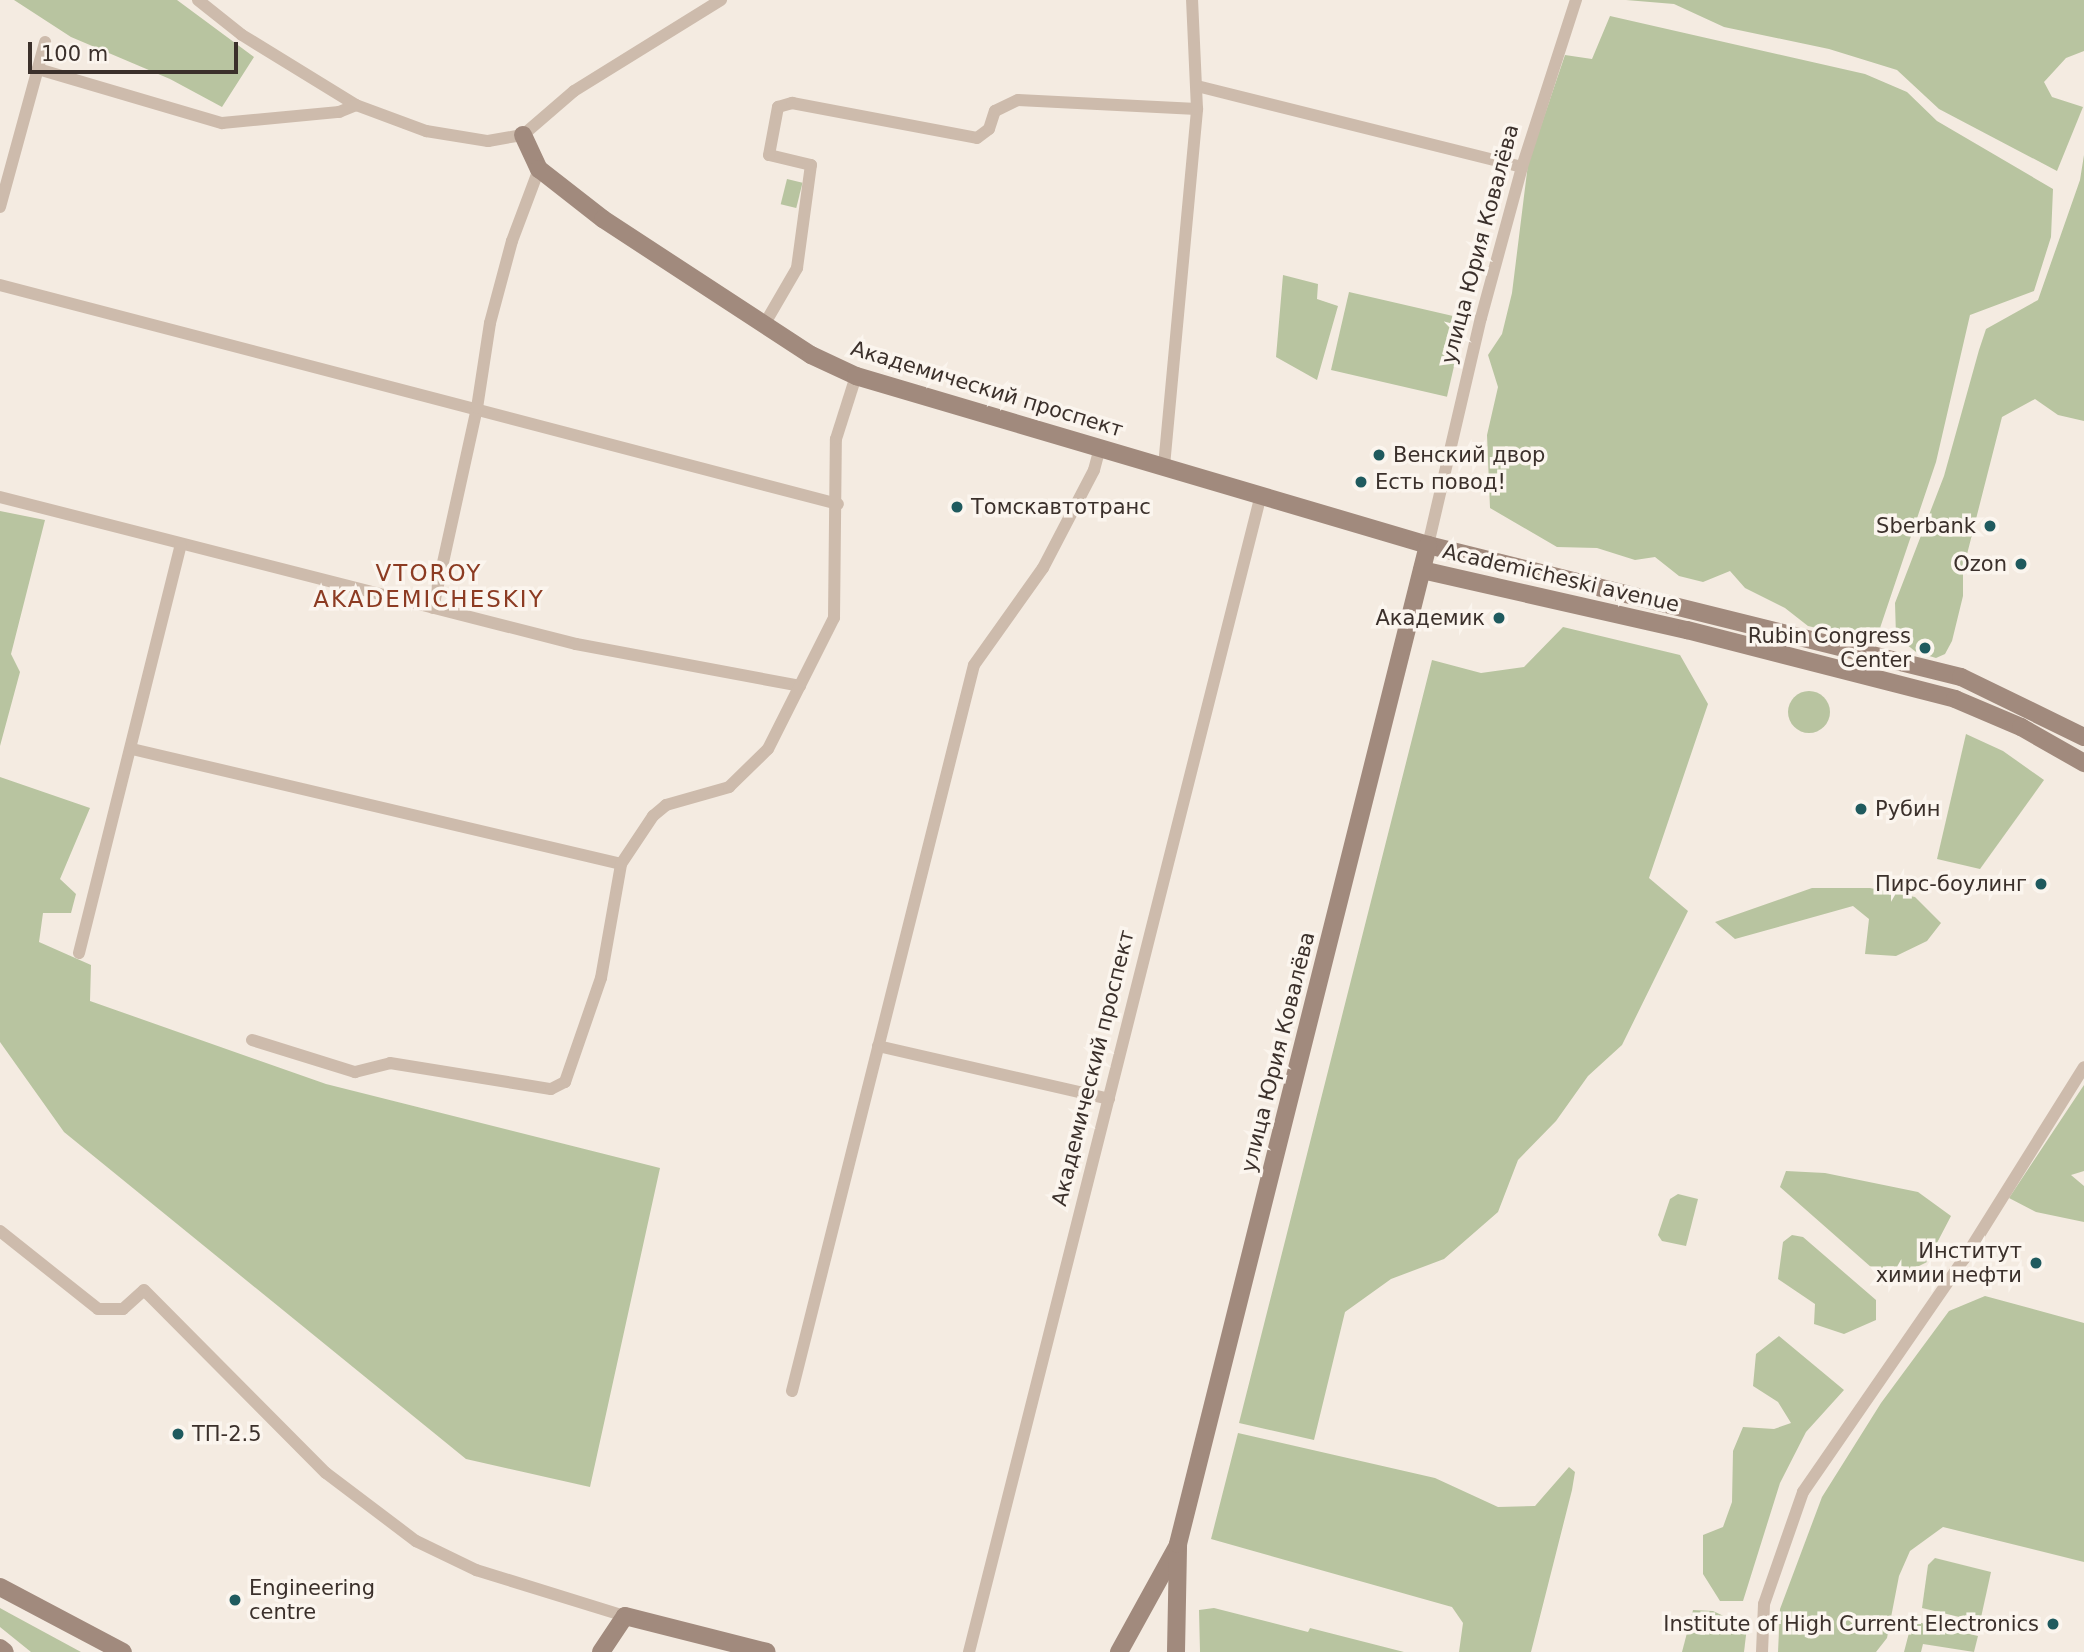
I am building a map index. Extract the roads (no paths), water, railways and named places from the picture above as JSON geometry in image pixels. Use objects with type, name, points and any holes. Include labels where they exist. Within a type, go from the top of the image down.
[{"type":"main road","name":"Академический проспект","points":[[523,135],[539,169],[603,219],[811,355],[856,376],[1428,545]]},
{"type":"main road","name":"Academicheski avenue","points":[[2084,737],[1961,677],[1428,545],[1422,570],[1687,630],[1955,699],[2021,727],[2084,763]]},
{"type":"main road","name":"улица Юрия Ковалёва","points":[[1176,1652],[1178,1544],[1422,570]]},
{"type":"main road","points":[[1687,630],[1692,609]]},
{"type":"main road","points":[[1955,699],[1961,677]]},
{"type":"main road","name":"улица Юрия Ковалёва","points":[[1119,1652],[1178,1544]]},
{"type":"main road","points":[[0,1587],[123,1652]]},
{"type":"main road","points":[[601,1652],[625,1616],[767,1652]]},
{"type":"main road","points":[[0,1648],[5,1652]]},
{"type":"street","points":[[198,0],[242,35],[355,105],[426,131],[488,141],[523,135],[574,92],[721,0]]},
{"type":"street","points":[[1164,466],[1197,109],[1192,0]]},
{"type":"street","name":"улица Юрия Ковалёва","points":[[1428,545],[1522,167],[1576,0]]},
{"type":"street","points":[[0,206],[45,42]]},
{"type":"street","points":[[38,69],[222,123],[339,112],[355,105]]},
{"type":"street","points":[[1197,86],[1522,167]]},
{"type":"street","points":[[764,325],[797,268],[811,165],[769,155],[778,107],[792,103],[977,138],[989,129],[995,111],[1018,100],[1197,109]]},
{"type":"street","points":[[433,608],[477,408],[489,323],[512,241],[539,169]]},
{"type":"street","points":[[0,285],[838,503]]},
{"type":"street","points":[[251,1040],[355,1072],[390,1063],[551,1089],[565,1082],[578,1052],[601,978],[621,864],[653,816],[666,806],[729,787],[768,749],[834,618],[838,503],[836,439],[856,376]]},
{"type":"street","points":[[792,1391],[974,665],[1043,568],[1094,470],[1100,447]]},
{"type":"street","name":"Академический проспект","points":[[969,1652],[1261,495]]},
{"type":"street","points":[[0,497],[576,644],[800,687]]},
{"type":"street","points":[[79,953],[181,545]]},
{"type":"street","points":[[132,749],[621,864]]},
{"type":"street","points":[[878,1046],[1109,1099]]},
{"type":"street","points":[[1762,1652],[1764,1604],[1803,1493],[1964,1258],[2084,1067]]},
{"type":"street","points":[[0,1231],[98,1310],[123,1309],[144,1290],[326,1473],[416,1541],[476,1570],[625,1616]]},
{"type":"place","name":"Венский двор","points":[[1379,455]]},
{"type":"place","name":"Есть повод!","points":[[1361,482]]},
{"type":"place","name":"Томскавтотранс","points":[[957,507]]},
{"type":"place","name":"Sberbank","points":[[1990,526]]},
{"type":"place","name":"Ozon","points":[[2021,564]]},
{"type":"place","name":"Академик","points":[[1499,618]]},
{"type":"place","name":"Rubin Congress Center","points":[[1925,648]]},
{"type":"place","name":"Рубин","points":[[1861,809]]},
{"type":"place","name":"Пирс-боулинг","points":[[2041,884]]},
{"type":"place","name":"Институт химии нефти","points":[[2036,1263]]},
{"type":"place","name":"ТП-2.5","points":[[178,1434]]},
{"type":"place","name":"Engineering centre","points":[[235,1600]]},
{"type":"place","name":"Institute of High Current Electronics","points":[[2053,1624]]},
{"type":"district","name":"VTOROY AKADEMICHESKIY","points":[[429,586]]}]
